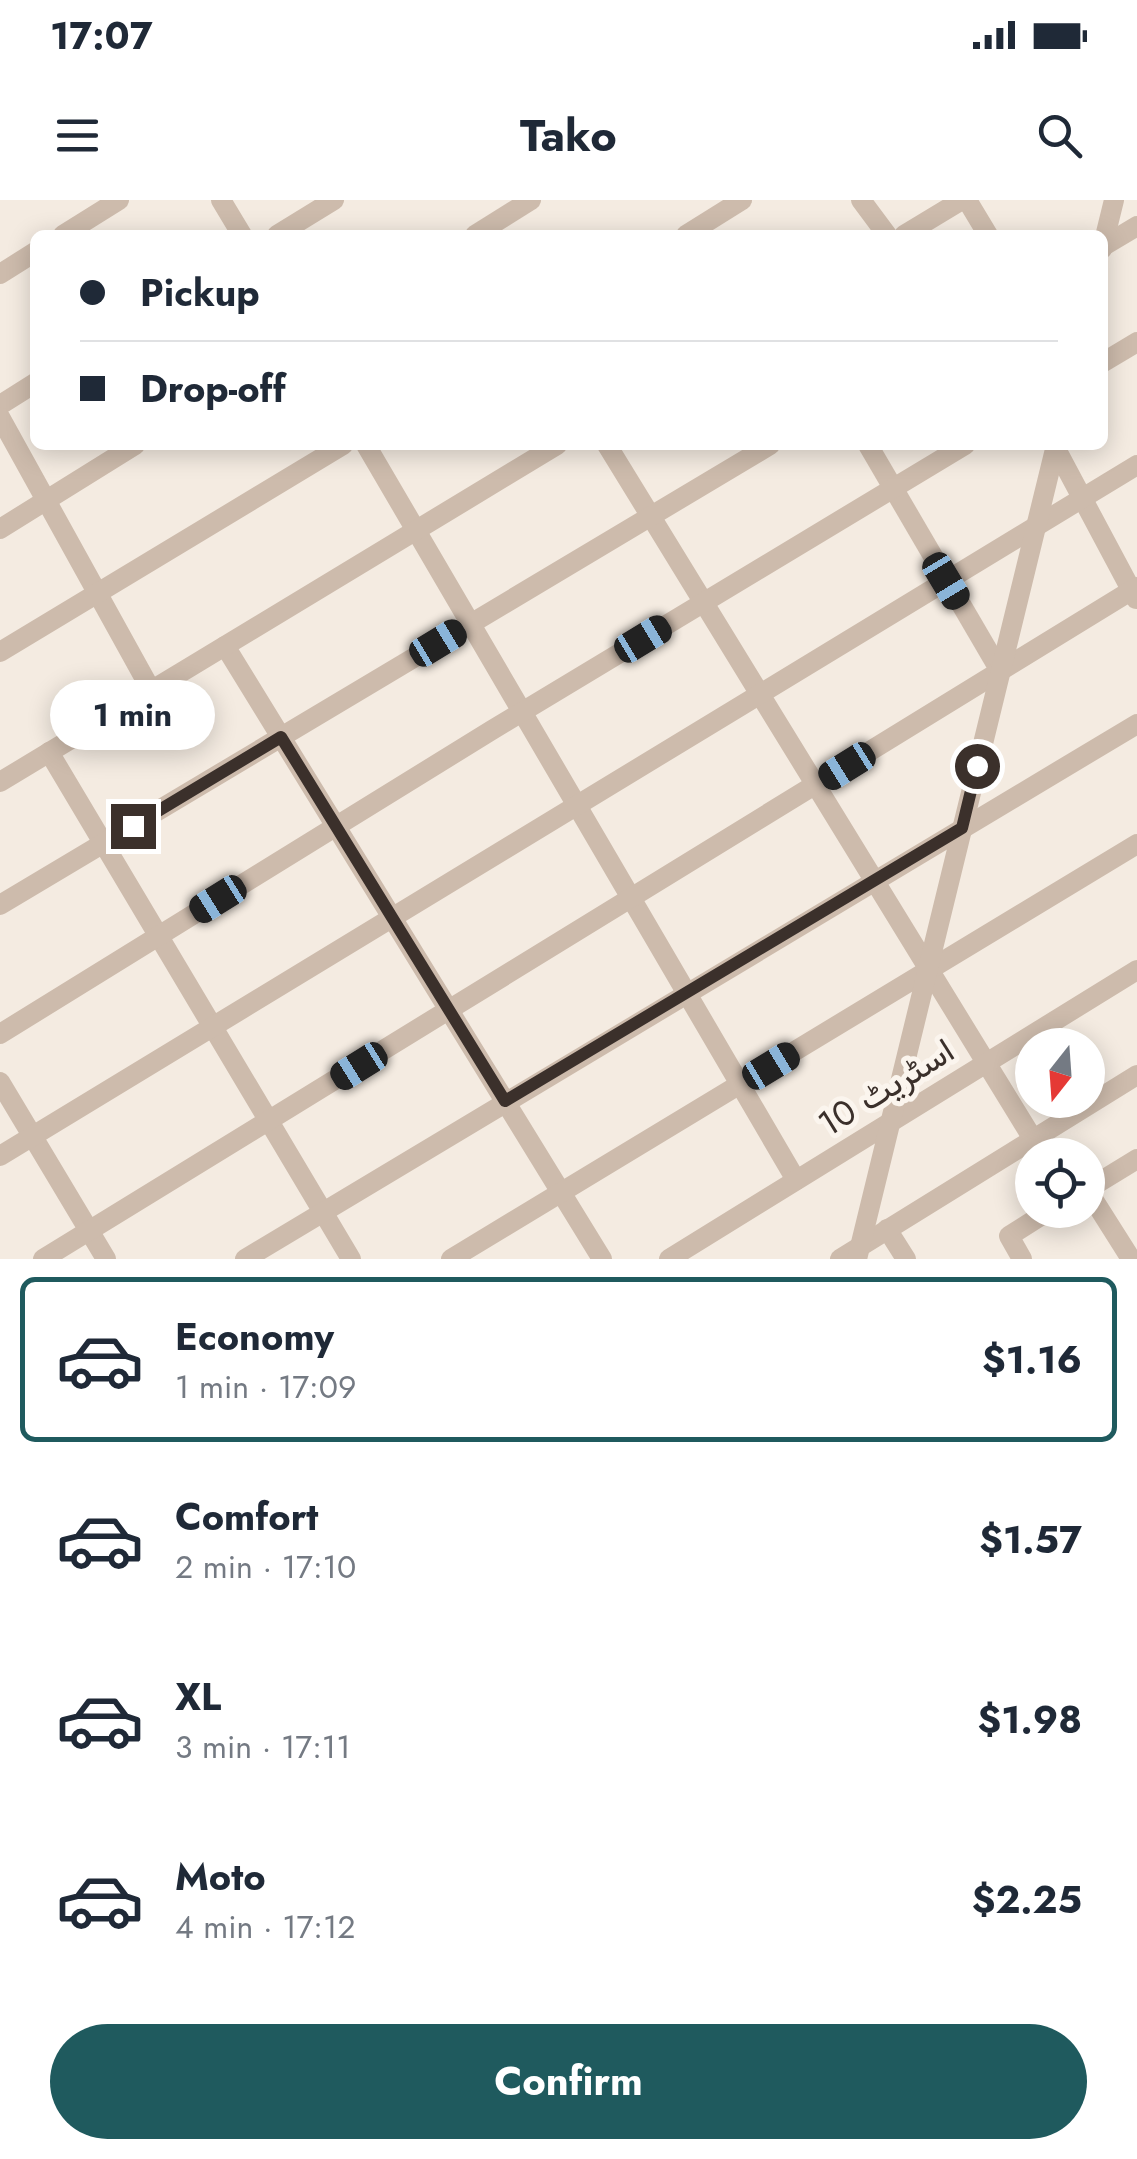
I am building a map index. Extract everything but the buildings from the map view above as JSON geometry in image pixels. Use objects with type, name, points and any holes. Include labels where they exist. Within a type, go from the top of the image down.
[{"type":"street","points":[[70,230],[119,200]]},
{"type":"street","points":[[221,200],[239,230]]},
{"type":"street","points":[[285,230],[334,200]]},
{"type":"street","points":[[485,230],[531,200]]},
{"type":"street","points":[[694,230],[742,200]]},
{"type":"street","points":[[862,200],[883,230]]},
{"type":"street","points":[[913,230],[964,200],[985,230]]},
{"type":"street","points":[[1107,230],[1114,200]]},
{"type":"street","points":[[1108,245],[1137,226]]},
{"type":"street","points":[[0,274],[30,255]]},
{"type":"street","points":[[1108,359],[1137,342]]},
{"type":"street","points":[[0,405],[30,386]]},
{"type":"street","points":[[0,417],[151,690]]},
{"type":"street","points":[[0,528],[127,450]]},
{"type":"street","points":[[0,652],[334,450]]},
{"type":"street","points":[[369,450],[796,1180]]},
{"type":"street","points":[[0,782],[549,450]]},
{"type":"street","points":[[610,450],[1033,1138]]},
{"type":"street","points":[[0,905],[762,450]]},
{"type":"street","points":[[871,450],[1000,671]]},
{"type":"street","points":[[0,1034],[521,712],[958,450]]},
{"type":"street","points":[[858,1252],[1055,450]]},
{"type":"street","points":[[44,1259],[1000,671],[1135,592],[1058,450]]},
{"type":"street","points":[[0,1156],[1137,464]]},
{"type":"street","points":[[225,646],[602,1259]]},
{"type":"street","points":[[245,1259],[1137,724]]},
{"type":"street","points":[[49,752],[351,1259]]},
{"type":"street","points":[[451,1259],[1137,844]]},
{"type":"street","name":"اسٹریٹ 10","points":[[669,1259],[1137,970]]},
{"type":"street","points":[[1036,1138],[1137,1075]]},
{"type":"street","points":[[0,1082],[106,1259]]},
{"type":"street","points":[[840,1259],[858,1252],[887,1229],[1015,1151]]},
{"type":"street","points":[[1105,1179],[1137,1159]]},
{"type":"street","points":[[1105,1217],[1131,1259]]},
{"type":"street","points":[[1022,1228],[1009,1236],[1022,1259]]},
{"type":"street","points":[[887,1229],[906,1259]]},
{"type":"route","points":[[133,826],[281,737],[505,1101],[962,828],[977,766]]}]
